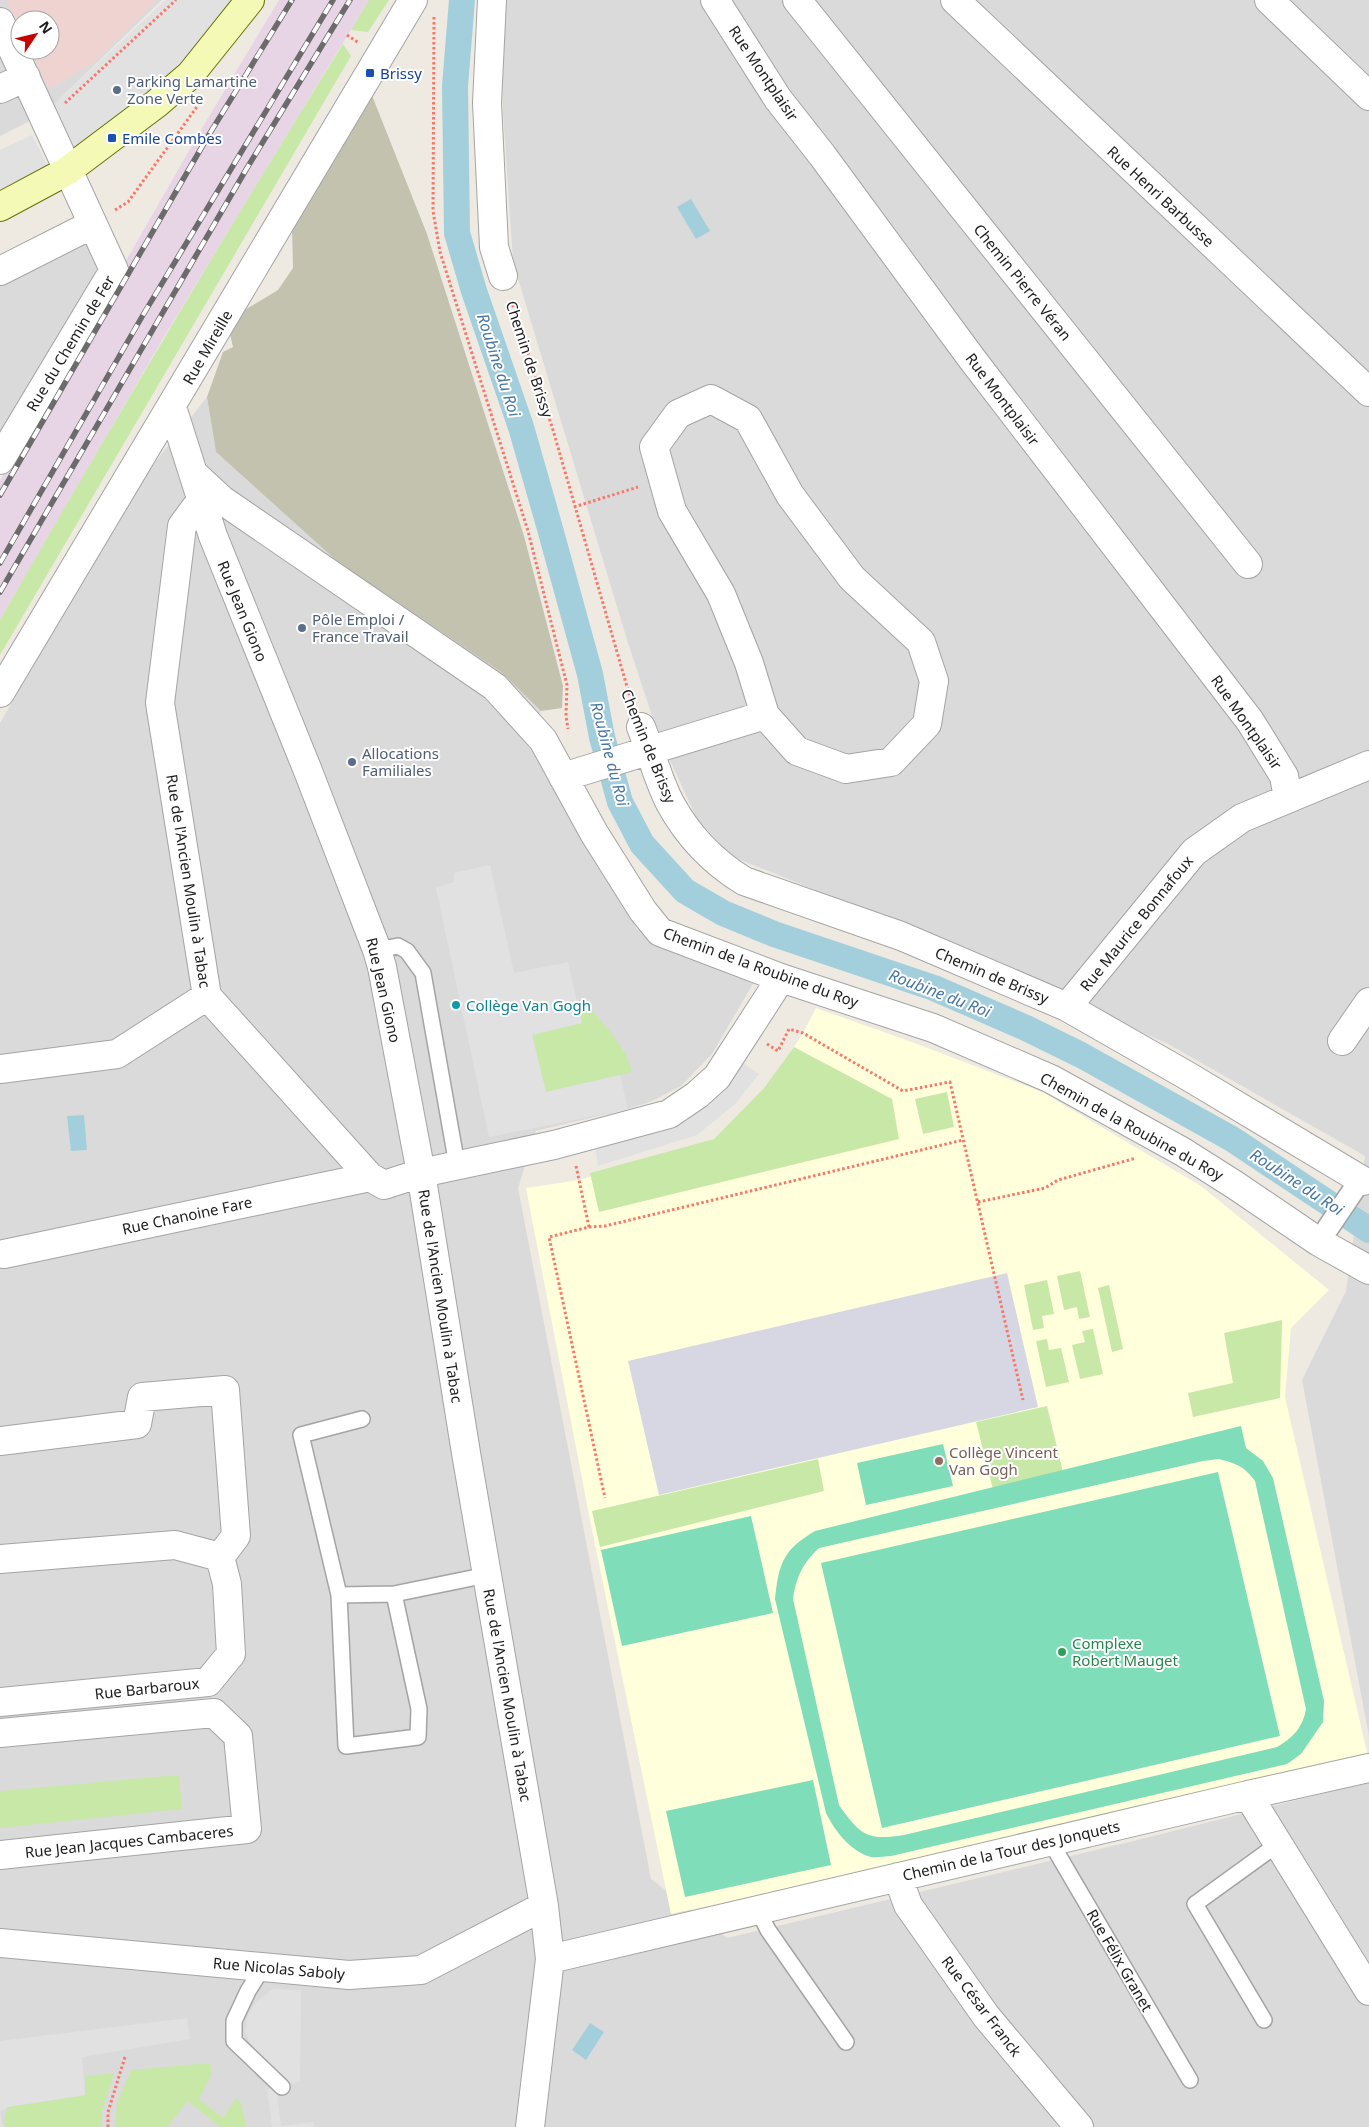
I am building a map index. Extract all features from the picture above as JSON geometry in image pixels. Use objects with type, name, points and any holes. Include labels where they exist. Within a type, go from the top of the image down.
[{"type":"main road","points":[[0,207],[67,171],[156,104],[190,75],[250,0]]},
{"type":"street","points":[[492,0],[487,103],[494,247],[503,276]]},
{"type":"street","name":"Rue Montplaisir","points":[[715,0],[778,99],[822,155],[972,359],[1250,721],[1284,776],[1288,798]]},
{"type":"street","name":"Chemin Pierre Véran","points":[[797,0],[1248,564]]},
{"type":"street","name":"Rue Henri Barbusse","points":[[955,0],[1369,392]]},
{"type":"street","points":[[1269,0],[1369,96]]},
{"type":"street","name":"Rue Mireille","points":[[0,694],[172,407],[423,5]]},
{"type":"street","name":"Rue du Chemin de Fer","points":[[0,22],[114,270],[3,441]]},
{"type":"street","points":[[0,89],[26,77]]},
{"type":"street","points":[[0,271],[93,224]]},
{"type":"street","points":[[711,399],[748,419],[790,495],[852,578],[921,642],[934,681],[927,724],[891,762],[846,769],[797,751],[766,715],[749,663],[721,594],[672,511],[663,479],[654,447],[678,414],[711,399]]},
{"type":"street","name":"Rue Jean Giono","points":[[172,407],[213,536],[308,771],[377,950],[421,1173]]},
{"type":"street","name":"Chemin de la Roubine du Roy","points":[[194,474],[222,500],[495,687],[573,774],[594,833],[642,911],[660,932],[781,978],[933,1028],[1051,1079],[1236,1184],[1319,1242],[1369,1270]]},
{"type":"street","name":"Rue de l'Ancien Moulin à Tabac","points":[[202,499],[182,526],[160,703],[207,996],[370,1177],[384,1185],[421,1173],[544,1906],[550,1959],[530,2127]]},
{"type":"street","points":[[573,774],[644,744],[766,715]]},
{"type":"street","name":"Chemin de Brissy","points":[[644,744],[670,802],[685,827],[703,849],[722,867],[744,881],[901,936],[1067,1007],[1186,1075],[1363,1181]]},
{"type":"street","name":"Rue Maurice Bonnafoux","points":[[1067,1007],[1194,852],[1242,818],[1369,765]]},
{"type":"street","points":[[421,1173],[572,1140],[669,1114],[717,1077],[781,978]]},
{"type":"street","points":[[0,1069],[117,1054],[207,996]]},
{"type":"street","points":[[1342,1041],[1369,1002]]},
{"type":"street","name":"Rue Chanoine Fare","points":[[4,1254],[370,1177]]},
{"type":"street","points":[[1328,1228],[1363,1181]]},
{"type":"street","points":[[0,1441],[137,1424],[142,1397],[224,1390],[236,1536],[220,1556],[175,1545],[0,1559]]},
{"type":"street","name":"Rue Barbaroux","points":[[0,1702],[208,1682],[231,1654],[227,1584],[220,1556]]},
{"type":"street","name":"Rue Jean Jacques Cambaceres","points":[[0,1733],[214,1713],[238,1736],[247,1829],[0,1855]]},
{"type":"street","name":"Chemin de la Tour des Jonquets","points":[[550,1959],[1369,1768]]},
{"type":"street","points":[[1248,1795],[1369,1991]]},
{"type":"street","name":"Rue César Franck","points":[[898,1877],[908,1905],[986,2016],[1079,2127]]},
{"type":"street","name":"Rue Nicolas Saboly","points":[[0,1943],[350,1975],[421,1970],[544,1906]]},
{"type":"lane","points":[[377,950],[398,946],[407,952],[423,973],[457,1165]]},
{"type":"lane","points":[[362,1419],[301,1435],[339,1595],[346,1746],[418,1737],[419,1709],[394,1594]]},
{"type":"lane","points":[[339,1595],[394,1594],[487,1575]]},
{"type":"lane","name":"Rue Félix Granet","points":[[1050,1841],[1190,2080]]},
{"type":"lane","points":[[1264,2020],[1195,1904],[1278,1844]]},
{"type":"lane","points":[[758,1910],[768,1930],[846,2042]]},
{"type":"lane","points":[[263,1967],[248,1991],[234,2021],[234,2041],[282,2087]]},
{"type":"path","points":[[45,121],[176,0]]},
{"type":"path","points":[[423,5],[435,21],[432,211],[440,252],[528,531],[568,685],[566,716],[569,735]]},
{"type":"path","points":[[93,224],[128,202],[204,96]]},
{"type":"path","name":"Chemin de Brissy","points":[[503,276],[553,430],[626,689],[644,744]]},
{"type":"path","points":[[574,507],[663,479]]},
{"type":"path","points":[[746,1030],[778,1052],[789,1029],[803,1034],[903,1090],[950,1082],[1023,1400]]},
{"type":"path","points":[[572,1140],[590,1228]]},
{"type":"path","points":[[605,1498],[548,1238],[963,1140]]},
{"type":"path","points":[[978,1202],[1045,1188],[1058,1180],[1136,1158]]},
{"type":"path","points":[[108,2127],[108,2112],[125,2056]]},
{"type":"shaded area","points":[[0,0],[162,0],[44,114],[0,136]]},
{"type":"shaded area","points":[[6,0],[157,0],[92,64],[49,89],[35,60],[60,60],[60,10],[11,10]]},
{"type":"shaded area","name":"Parking Lamartine Zone Verte","points":[[165,0],[241,0],[197,65],[67,161],[44,114]]},
{"type":"shaded area","points":[[279,0],[369,0],[161,342],[0,620],[0,481],[202,128]]},
{"type":"shaded area","points":[[502,0],[1369,0],[1369,1736],[1302,1380],[1346,1291],[1365,1156],[1170,1045],[967,952],[731,856],[696,817],[658,734],[628,643],[513,262],[503,112]]},
{"type":"shaded area","points":[[371,93],[427,234],[524,536],[563,686],[562,708],[541,711],[501,672],[338,562],[216,452],[207,397],[223,352],[233,347],[230,334],[243,311],[278,290],[293,268],[292,226]]},
{"type":"shaded area","points":[[32,135],[53,176],[0,202],[0,150]]},
{"type":"shaded area","points":[[92,232],[109,269],[0,448],[0,281]]},
{"type":"shaded area","points":[[207,397],[216,452],[338,562],[501,672],[541,711],[528,742],[637,929],[754,982],[712,1054],[681,1086],[652,1101],[628,1109],[536,1131],[518,1188],[651,1879],[727,1938],[1125,1843],[1369,1782],[1369,2127],[0,2127],[0,723],[140,481]]},
{"type":"shaded area","points":[[490,865],[514,973],[568,962],[582,1023],[532,1035],[546,1092],[620,1075],[628,1109],[489,1137],[436,888],[454,882],[454,873]]},
{"type":"shaded area","name":"Collège Vincent Van Gogh","points":[[816,1008],[920,1045],[1042,1092],[1201,1186],[1329,1290],[1291,1328],[1285,1397],[1369,1761],[671,1914],[591,1525],[526,1188],[579,1180],[714,1139],[766,1090],[803,1033]]},
{"type":"shaded area","points":[[744,1064],[759,1074],[735,1104],[697,1135],[598,1166],[595,1146],[666,1130],[686,1121],[723,1093]]},
{"type":"shaded area","points":[[1007,1273],[1038,1407],[659,1495],[628,1361]]},
{"type":"shaded area","points":[[273,1989],[301,1990],[300,2082],[285,2084],[252,2048],[245,2031],[248,2015],[257,2001]]},
{"type":"shaded area","points":[[187,2018],[190,2039],[82,2057],[85,2095],[8,2107],[0,2112],[0,2041]]},
{"type":"shaded area","points":[[276,2088],[281,2126],[314,2122],[314,2127],[272,2127],[267,2089]]},
{"type":"shaded area","points":[[0,2112],[3,2127],[0,2127]]},
{"type":"green space","points":[[369,0],[389,0],[368,32],[351,30]]},
{"type":"green space","points":[[343,44],[351,56],[0,655],[0,620],[169,330]]},
{"type":"green space","points":[[577,1002],[586,1004],[610,1031],[627,1056],[632,1072],[546,1092],[532,1034],[582,1023]]},
{"type":"green space","points":[[794,1047],[892,1099],[899,1139],[599,1212],[590,1173],[714,1139],[764,1088]]},
{"type":"green space","points":[[947,1092],[954,1127],[923,1134],[915,1099]]},
{"type":"green space","points":[[1080,1271],[1090,1317],[1079,1319],[1077,1307],[1064,1310],[1057,1276]]},
{"type":"green space","points":[[1047,1280],[1054,1314],[1042,1316],[1044,1328],[1033,1330],[1024,1285]]},
{"type":"green space","points":[[1109,1285],[1123,1349],[1112,1352],[1098,1288]]},
{"type":"green space","points":[[1282,1320],[1280,1398],[1193,1417],[1188,1393],[1233,1383],[1224,1333]]},
{"type":"green space","points":[[1093,1329],[1103,1374],[1080,1379],[1072,1345],[1085,1342],[1082,1331]]},
{"type":"green space","points":[[1047,1339],[1049,1350],[1061,1348],[1069,1382],[1046,1387],[1036,1341]]},
{"type":"green space","points":[[1047,1406],[1063,1472],[993,1489],[976,1422]]},
{"type":"green space","points":[[1241,1426],[1246,1448],[1263,1461],[1273,1478],[1324,1701],[1323,1722],[1301,1754],[1287,1764],[891,1856],[871,1857],[863,1854],[844,1840],[826,1813],[775,1599],[778,1576],[784,1559],[789,1551],[815,1531]],"holes":[[[1219,1459],[1244,1469],[1255,1481],[1306,1709],[1300,1727],[1292,1736],[1277,1747],[904,1835],[891,1837],[873,1836],[859,1829],[839,1805],[793,1599],[801,1571],[819,1548],[1203,1461]]]},
{"type":"green space","points":[[943,1444],[953,1486],[866,1505],[857,1463]]},
{"type":"green space","points":[[818,1459],[824,1491],[600,1547],[592,1511]]},
{"type":"green space","points":[[1218,1472],[1280,1736],[882,1828],[821,1563]]},
{"type":"green space","points":[[751,1516],[773,1613],[622,1646],[601,1550]]},
{"type":"green space","points":[[179,1775],[182,1809],[0,1828],[0,1791]]},
{"type":"green space","points":[[813,1780],[831,1865],[685,1897],[666,1811]]},
{"type":"green space","points":[[210,2063],[212,2073],[199,2099],[223,2118],[236,2098],[241,2103],[246,2124],[244,2127],[220,2127],[188,2101],[167,2127],[115,2127],[117,2103],[131,2070]]},
{"type":"green space","points":[[114,2073],[102,2112],[102,2127],[5,2127],[4,2120],[8,2107],[85,2095],[85,2076]]},
{"type":"water","points":[[691,199],[710,231],[696,239],[677,207]]},
{"type":"water","points":[[84,1115],[87,1150],[71,1151],[67,1116]]},
{"type":"water","points":[[590,2023],[604,2032],[586,2060],[572,2050]]},
{"type":"waterway","name":"Roubine du Roi","points":[[462,0],[455,86],[457,233],[474,291],[521,427],[590,674],[602,737],[620,802],[642,844],[685,891],[723,913],[774,934],[934,988],[1026,1028],[1081,1055],[1232,1139],[1369,1230]]},
{"type":"railway","points":[[0,495],[210,133],[292,0]]},
{"type":"railway","points":[[0,563],[143,315],[333,0]]},
{"type":"railway","points":[[0,592],[247,168],[350,0]]},
{"type":"place","name":"Brissy","points":[[370,73]]},
{"type":"place","name":"Parking Lamartine Zone Verte","points":[[117,90]]},
{"type":"place","name":"Emile Combes","points":[[112,138]]},
{"type":"place","name":"Pôle Emploi / France Travail","points":[[302,628]]},
{"type":"place","name":"Allocations Familiales","points":[[352,762]]},
{"type":"place","name":"Collège Van Gogh","points":[[456,1005]]},
{"type":"place","name":"Collège Vincent Van Gogh","points":[[939,1461]]},
{"type":"place","name":"Complexe Robert Mauget","points":[[1062,1652]]}]
